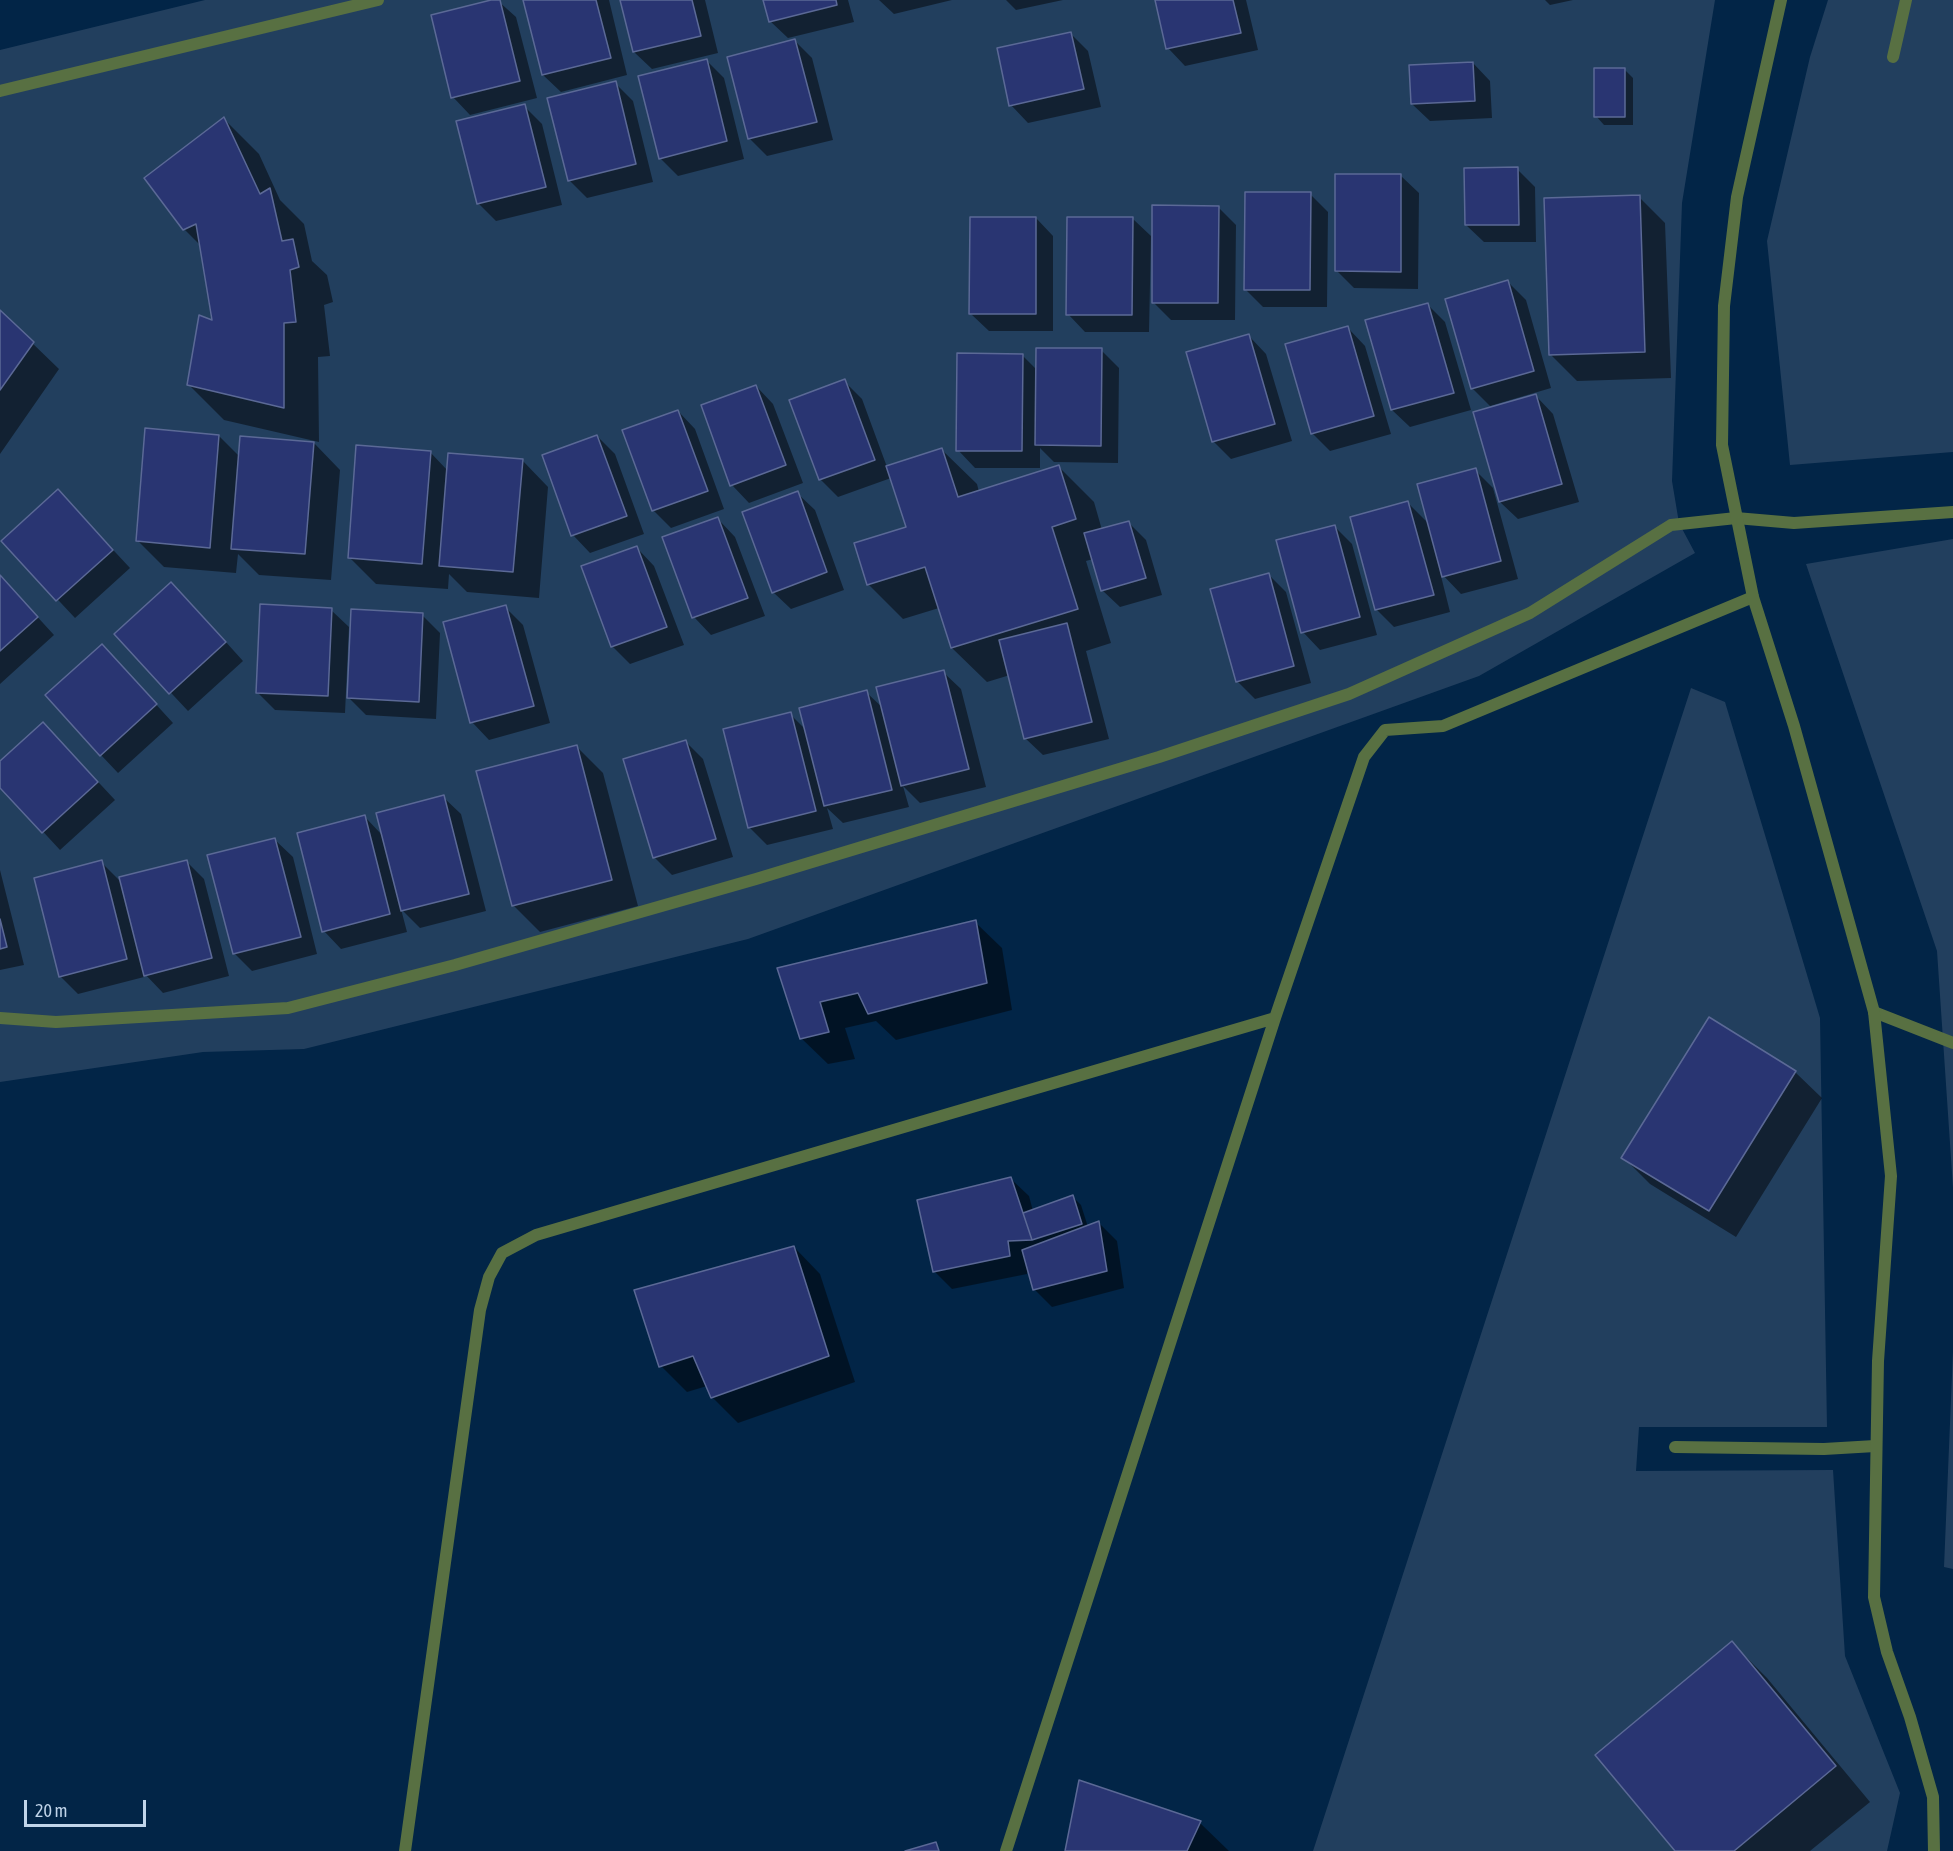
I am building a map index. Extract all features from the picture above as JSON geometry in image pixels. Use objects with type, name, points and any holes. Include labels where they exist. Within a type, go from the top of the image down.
[{"type":"street","points":[[0,91],[378,0]]},
{"type":"street","points":[[1780,0],[1737,197],[1724,306],[1722,445],[1754,597],[1794,726],[1874,1012],[1892,1176],[1883,1270],[1875,1446],[1874,1597],[1887,1652],[1910,1716],[1934,1797],[1934,1851]]},
{"type":"street","points":[[1893,57],[1906,0]]},
{"type":"street","points":[[0,1018],[56,1022],[288,1008],[455,964],[756,879],[1159,757],[1348,694],[1530,613],[1671,525],[1736,518],[1794,523],[1953,512]]},
{"type":"street","points":[[1006,1851],[1275,1018],[1364,757],[1385,730],[1443,726],[1754,597]]},
{"type":"street","points":[[1874,1012],[1953,1043]]},
{"type":"street","points":[[405,1851],[480,1310],[489,1277],[502,1253],[536,1235],[1275,1018]]},
{"type":"street","points":[[1675,1447],[1824,1449],[1875,1446]]},
{"type":"shaded area","points":[[205,0],[1715,0],[1682,203],[1672,481],[1679,523],[1695,553],[1479,676],[748,939],[304,1049],[203,1052],[0,1082],[0,50]]},
{"type":"shaded area","points":[[1828,0],[1953,0],[1953,452],[1790,465],[1767,241],[1810,57]]},
{"type":"shaded area","points":[[1953,539],[1953,1188],[1937,951],[1806,564]]},
{"type":"shaded area","points":[[1691,688],[1725,702],[1820,1018],[1827,1427],[1639,1427],[1636,1471],[1833,1470],[1845,1656],[1900,1793],[1887,1851],[1313,1851]]},
{"type":"shaded area","points":[[1953,1351],[1953,1569],[1944,1567]]},
{"type":"building","points":[[491,0],[500,0],[520,81],[451,98],[431,15]]},
{"type":"building","points":[[523,0],[596,0],[611,58],[542,75]]},
{"type":"building","points":[[620,0],[692,0],[701,36],[633,52]]},
{"type":"building","points":[[763,0],[836,0],[837,5],[769,22]]},
{"type":"building","points":[[1155,0],[1233,0],[1241,33],[1166,49]]},
{"type":"building","points":[[1071,32],[1084,89],[1009,106],[997,48]]},
{"type":"building","points":[[795,39],[817,122],[748,139],[727,57]]},
{"type":"building","points":[[707,59],[727,141],[659,159],[638,76]]},
{"type":"building","points":[[1473,62],[1475,101],[1411,104],[1409,65]]},
{"type":"building","points":[[1594,68],[1625,68],[1625,117],[1594,117]]},
{"type":"building","points":[[616,81],[636,164],[568,181],[547,98]]},
{"type":"building","points":[[525,104],[546,187],[477,204],[456,121]]},
{"type":"building","points":[[224,117],[260,194],[270,188],[282,241],[293,239],[299,267],[290,270],[296,322],[284,323],[284,408],[187,385],[199,315],[212,320],[196,224],[183,230],[144,178]]},
{"type":"building","points":[[1518,167],[1519,225],[1465,225],[1464,168]]},
{"type":"building","points":[[1335,174],[1401,174],[1401,272],[1335,271]]},
{"type":"building","points":[[1245,192],[1311,192],[1310,290],[1244,290]]},
{"type":"building","points":[[1640,195],[1645,352],[1549,355],[1544,198]]},
{"type":"building","points":[[1152,205],[1219,206],[1218,303],[1152,303]]},
{"type":"building","points":[[970,217],[1036,217],[1036,314],[969,314]]},
{"type":"building","points":[[1067,217],[1133,217],[1132,315],[1066,315]]},
{"type":"building","points":[[1508,280],[1534,371],[1471,389],[1445,299]]},
{"type":"building","points":[[1428,303],[1454,393],[1391,410],[1365,320]]},
{"type":"building","points":[[0,310],[34,342],[0,390]]},
{"type":"building","points":[[1348,326],[1374,416],[1311,434],[1285,344]]},
{"type":"building","points":[[1249,334],[1275,424],[1212,442],[1186,352]]},
{"type":"building","points":[[1036,348],[1102,348],[1101,446],[1035,445]]},
{"type":"building","points":[[957,353],[1023,354],[1022,451],[956,451]]},
{"type":"building","points":[[845,379],[875,460],[819,480],[789,400]]},
{"type":"building","points":[[756,385],[786,465],[730,486],[701,405]]},
{"type":"building","points":[[1536,394],[1562,484],[1499,502],[1473,412]]},
{"type":"building","points":[[678,410],[708,491],[652,511],[622,430]]},
{"type":"building","points":[[145,428],[219,435],[210,548],[136,541]]},
{"type":"building","points":[[597,435],[627,516],[571,536],[542,455]]},
{"type":"building","points":[[240,436],[314,442],[305,554],[231,549]]},
{"type":"building","points":[[356,445],[431,451],[422,564],[348,558]]},
{"type":"building","points":[[942,448],[958,497],[1059,465],[1076,519],[1052,527],[1078,609],[951,648],[925,567],[867,585],[854,543],[906,527],[886,466]]},
{"type":"building","points":[[448,453],[523,459],[513,572],[439,566]]},
{"type":"building","points":[[1476,468],[1501,561],[1442,577],[1417,484]]},
{"type":"building","points":[[58,489],[113,550],[56,601],[1,541]]},
{"type":"building","points":[[798,491],[827,572],[772,593],[742,512]]},
{"type":"building","points":[[1408,501],[1434,595],[1375,610],[1350,517]]},
{"type":"building","points":[[718,517],[748,598],[692,618],[662,537]]},
{"type":"building","points":[[1129,521],[1146,578],[1101,591],[1084,533]]},
{"type":"building","points":[[1335,525],[1360,617],[1301,633],[1276,540]]},
{"type":"building","points":[[637,546],[667,627],[611,647],[581,566]]},
{"type":"building","points":[[1269,573],[1294,666],[1236,682],[1210,589]]},
{"type":"building","points":[[0,575],[38,617],[0,651]]},
{"type":"building","points":[[171,582],[226,642],[169,694],[114,634]]},
{"type":"building","points":[[260,604],[332,608],[328,696],[256,693]]},
{"type":"building","points":[[506,605],[534,706],[470,723],[443,622]]},
{"type":"building","points":[[351,609],[423,613],[419,702],[347,698]]},
{"type":"building","points":[[1067,623],[1092,722],[1024,739],[999,640]]},
{"type":"building","points":[[102,644],[157,704],[100,756],[45,695]]},
{"type":"building","points":[[944,670],[969,769],[901,786],[876,687]]},
{"type":"building","points":[[867,690],[892,790],[824,806],[799,708]]},
{"type":"building","points":[[791,712],[816,811],[748,828],[723,729]]},
{"type":"building","points":[[43,722],[98,782],[42,833],[0,788],[0,761]]},
{"type":"building","points":[[686,740],[716,839],[653,858],[623,759]]},
{"type":"building","points":[[577,745],[612,880],[512,906],[476,771]]},
{"type":"building","points":[[444,795],[469,894],[401,911],[376,813]]},
{"type":"building","points":[[365,815],[390,914],[322,932],[297,833]]},
{"type":"building","points":[[275,838],[301,937],[233,954],[207,855]]},
{"type":"building","points":[[102,860],[127,959],[59,977],[34,878]]},
{"type":"building","points":[[187,860],[212,958],[144,976],[119,877]]},
{"type":"building","points":[[0,919],[7,947],[0,949]]},
{"type":"building","points":[[976,920],[987,983],[868,1014],[858,993],[820,1002],[829,1032],[800,1039],[777,968]]},
{"type":"building","points":[[1709,1017],[1796,1071],[1709,1211],[1621,1158]]},
{"type":"building","points":[[1011,1177],[1032,1240],[1008,1241],[1010,1256],[933,1272],[917,1200]]},
{"type":"building","points":[[1073,1195],[1082,1224],[1032,1240],[1023,1213]]},
{"type":"building","points":[[1099,1221],[1107,1271],[1033,1290],[1022,1250]]},
{"type":"building","points":[[794,1246],[829,1356],[711,1398],[693,1356],[659,1367],[634,1290]]},
{"type":"building","points":[[1732,1641],[1836,1766],[1734,1851],[1675,1851],[1595,1755]]},
{"type":"building","points":[[1079,1780],[1201,1821],[1187,1851],[1065,1851]]},
{"type":"building","points":[[936,1842],[939,1851],[905,1851]]}]
